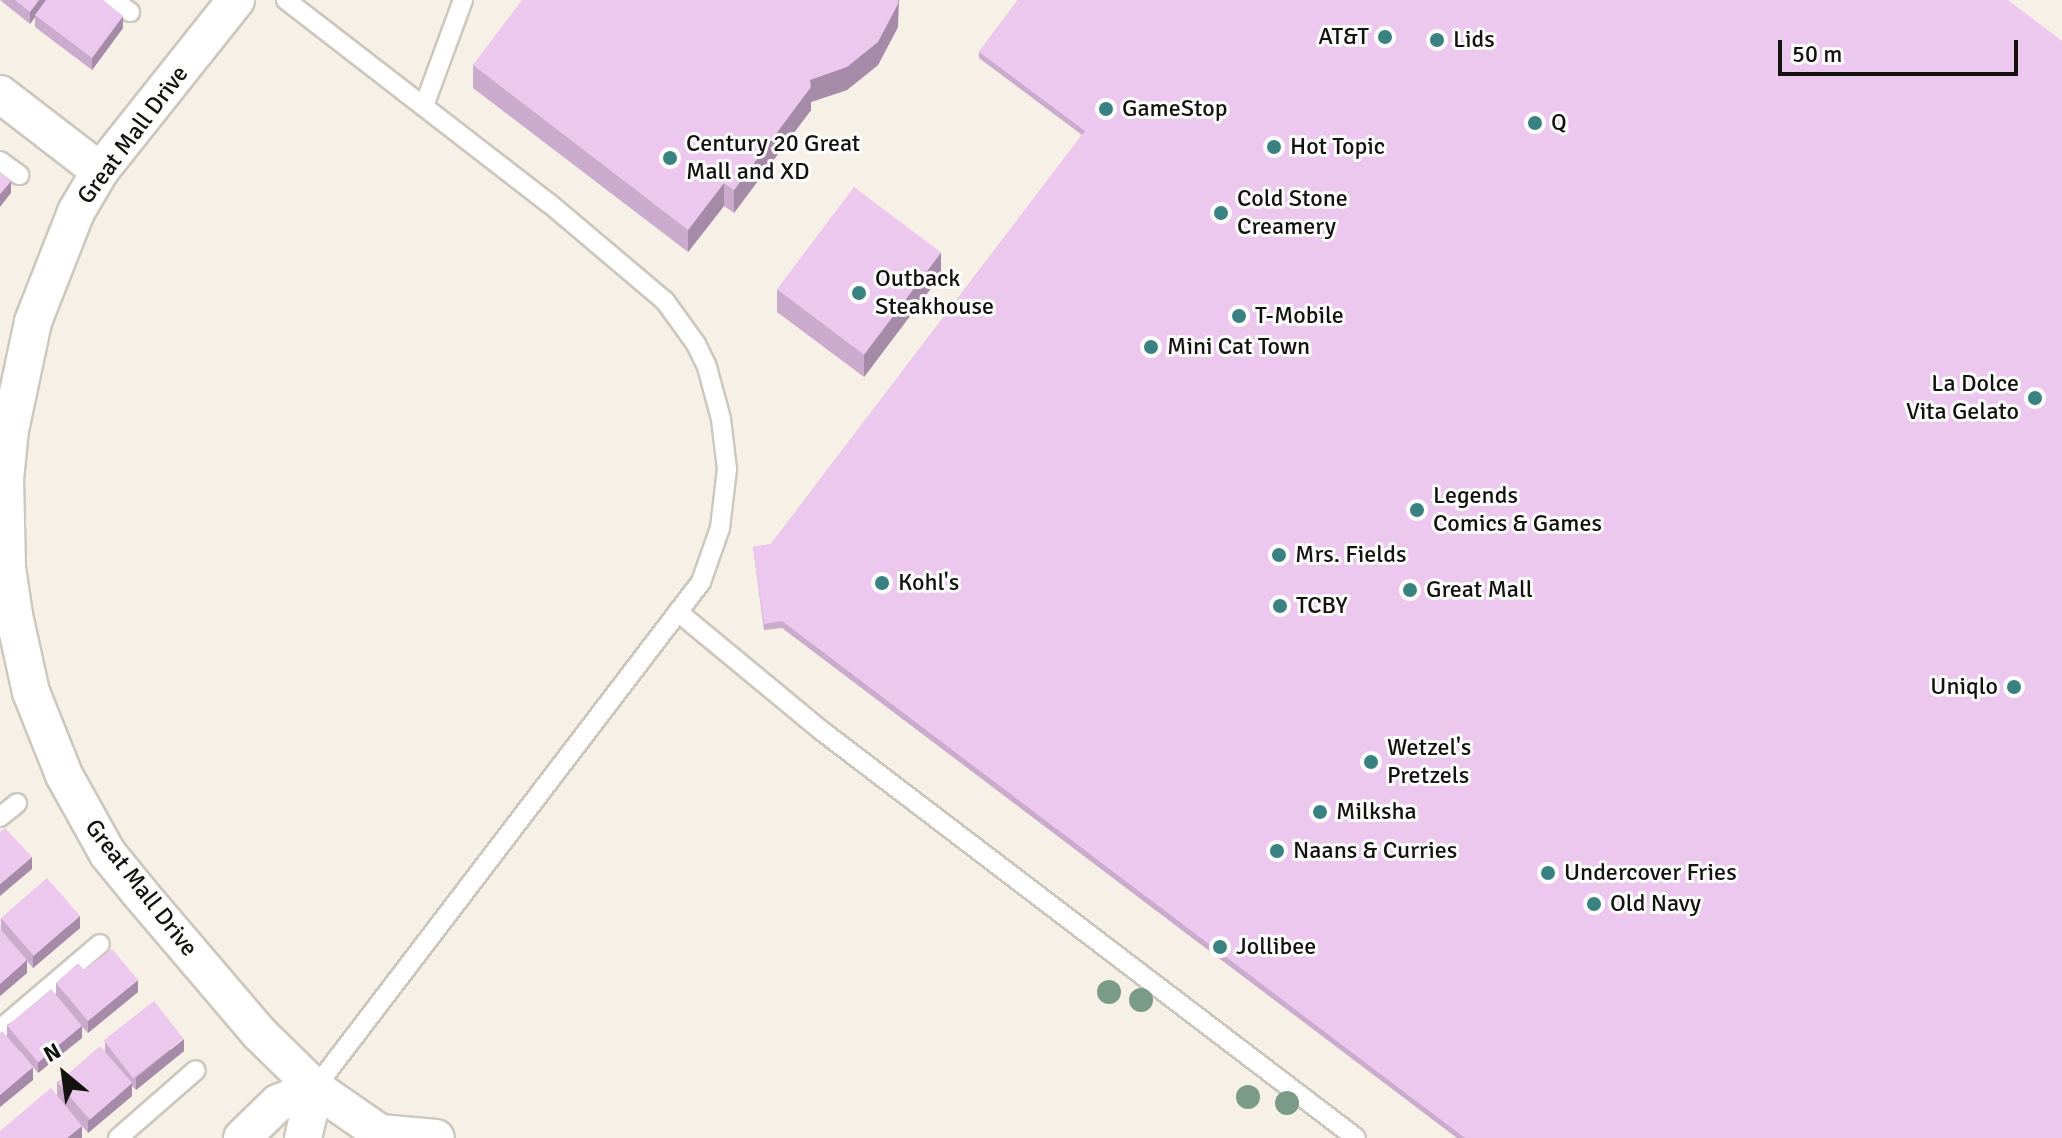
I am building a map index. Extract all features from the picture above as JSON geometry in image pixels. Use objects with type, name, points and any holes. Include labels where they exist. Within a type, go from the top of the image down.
[{"type":"street","name":"Great Mall Drive","points":[[236,0],[100,171],[76,212],[38,309],[10,430],[5,479],[7,568],[23,657],[35,703],[64,775],[108,854],[259,1033],[315,1088],[380,1133],[436,1138]]},
{"type":"street","points":[[0,94],[100,171]]},
{"type":"street","points":[[242,1138],[278,1103],[315,1088]]},
{"type":"street","points":[[303,1138],[315,1088]]},
{"type":"lane","points":[[113,0],[130,12]]},
{"type":"lane","points":[[286,0],[424,106],[665,301],[696,344],[707,367],[721,419],[727,469],[720,528],[701,582],[315,1088]]},
{"type":"lane","points":[[424,106],[463,0]]},
{"type":"lane","points":[[0,161],[19,175]]},
{"type":"lane","points":[[678,612],[822,731],[1356,1138]]},
{"type":"lane","points":[[0,817],[17,803]]},
{"type":"lane","points":[[0,1029],[100,944]]},
{"type":"lane","points":[[118,1138],[196,1070]]},
{"type":"building","points":[[15,0],[39,0],[30,12]]},
{"type":"building","points":[[46,0],[103,0],[123,16],[92,58],[35,15]]},
{"type":"building","name":"Century 20 Great Mall and XD","points":[[522,0],[898,0],[898,4],[878,42],[847,67],[810,80],[811,87],[734,190],[724,183],[688,230],[473,65]]},
{"type":"building","name":"Great Mall","points":[[1018,0],[2008,0],[2062,41],[2062,1138],[1465,1138],[782,621],[764,624],[753,547],[771,544],[1085,131],[979,52]]},
{"type":"building","points":[[0,173],[11,181],[0,194]]},
{"type":"building","name":"Outback Steakhouse","points":[[854,187],[941,253],[864,355],[777,289]]},
{"type":"building","points":[[5,828],[32,857],[0,884],[0,832]]},
{"type":"building","points":[[47,878],[80,916],[34,956],[1,918]]},
{"type":"building","points":[[0,929],[27,960],[0,984]]},
{"type":"building","points":[[112,949],[138,980],[88,1021],[56,983],[78,963],[84,970]]},
{"type":"building","points":[[51,989],[82,1026],[38,1062],[7,1026]]},
{"type":"building","points":[[154,1001],[184,1039],[133,1078],[104,1040]]},
{"type":"building","points":[[2,1031],[33,1067],[0,1095],[0,1033]]},
{"type":"building","points":[[100,1046],[132,1083],[90,1120],[58,1083]]},
{"type":"building","points":[[51,1088],[82,1126],[67,1138],[0,1138],[0,1131]]},
{"type":"place","name":"AT&T","points":[[1385,37]]},
{"type":"place","name":"Lids","points":[[1437,40]]},
{"type":"place","name":"GameStop","points":[[1106,109]]},
{"type":"place","name":"Q","points":[[1535,123]]},
{"type":"place","name":"Hot Topic","points":[[1274,147]]},
{"type":"place","name":"Century 20 Great Mall and XD","points":[[670,158]]},
{"type":"place","name":"Cold Stone Creamery","points":[[1221,213]]},
{"type":"place","name":"Outback Steakhouse","points":[[859,293]]},
{"type":"place","name":"T-Mobile","points":[[1239,316]]},
{"type":"place","name":"Mini Cat Town","points":[[1151,347]]},
{"type":"place","name":"La Dolce Vita Gelato","points":[[2035,398]]},
{"type":"place","name":"Legends Comics & Games","points":[[1417,510]]},
{"type":"place","name":"Mrs. Fields","points":[[1279,555]]},
{"type":"place","name":"Kohl's","points":[[882,583]]},
{"type":"place","name":"Great Mall","points":[[1410,590]]},
{"type":"place","name":"TCBY","points":[[1280,606]]},
{"type":"place","name":"Uniqlo","points":[[2014,687]]},
{"type":"place","name":"Wetzel's Pretzels","points":[[1371,762]]},
{"type":"place","name":"Milksha","points":[[1320,812]]},
{"type":"place","name":"Naans & Curries","points":[[1277,851]]},
{"type":"place","name":"Undercover Fries","points":[[1548,873]]},
{"type":"place","name":"Old Navy","points":[[1594,904]]},
{"type":"place","name":"Jollibee","points":[[1220,947]]}]
